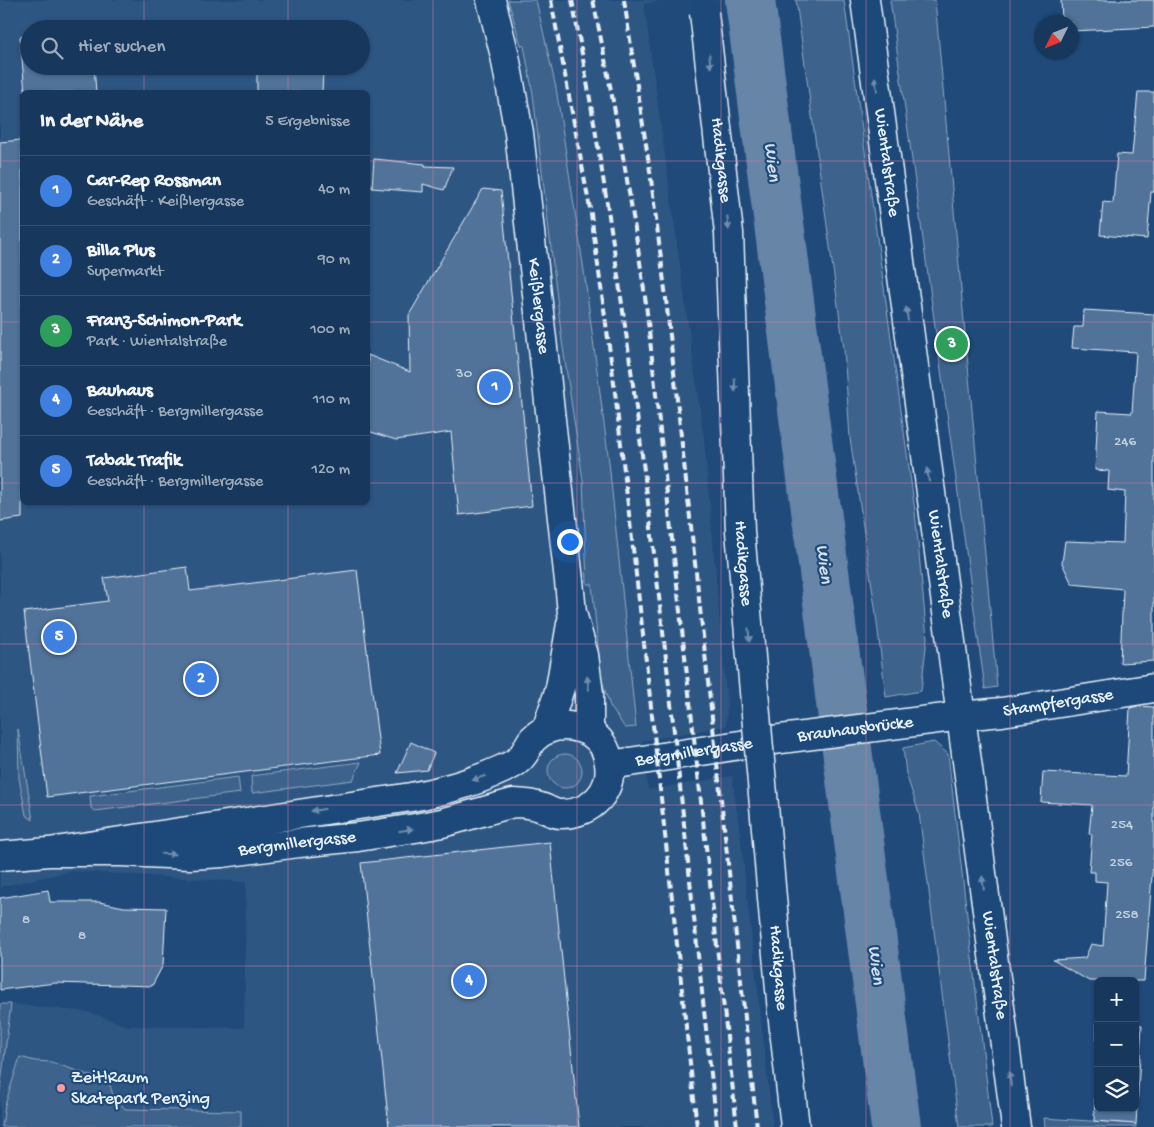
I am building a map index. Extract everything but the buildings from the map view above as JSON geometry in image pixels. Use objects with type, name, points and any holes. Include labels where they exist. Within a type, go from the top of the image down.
[{"type":"main road","name":"Keißlergasse","points":[[491,0],[505,56],[519,133],[572,613],[586,664],[590,694],[589,731]]},
{"type":"main road","name":"Wientalstraße","points":[[864,0],[1016,1127]]},
{"type":"main road","name":"Hadikgasse","points":[[703,6],[729,233],[740,531],[782,1012],[794,1127]]},
{"type":"main road","name":"Keißlergasse","points":[[547,728],[560,688],[568,650],[572,613]]},
{"type":"main road","name":"Stampfergasse","points":[[961,716],[1002,712],[1154,688]]},
{"type":"main road","name":"Brauhausbrücke","points":[[779,740],[961,716]]},
{"type":"main road","points":[[547,728],[568,725],[589,731]]},
{"type":"main road","name":"Bergmillergasse","points":[[0,856],[49,852],[428,794],[496,772],[516,762],[522,757],[532,740],[547,728]]},
{"type":"main road","name":"Bergmillergasse","points":[[49,852],[121,852],[190,855],[222,853],[358,837],[416,828],[442,823],[513,803],[524,803],[541,807],[558,814],[576,813],[591,807],[603,795],[609,781],[610,764],[607,752],[599,740],[589,731]]},
{"type":"main road","name":"Bergmillergasse","points":[[610,764],[779,740]]},
{"type":"main road","points":[[522,757],[521,775],[527,793],[541,807]]},
{"type":"shaded area","points":[[0,0],[664,0],[644,4],[704,439],[727,704],[726,726],[642,741],[648,790],[732,776],[773,1127],[0,1127],[0,1004],[88,1012],[128,1026],[244,1028],[246,882],[72,871],[0,887]]},
{"type":"shaded area","points":[[508,0],[536,0],[556,88],[584,271],[609,462],[636,727],[625,728],[610,706],[601,678],[592,584],[587,584],[583,480],[562,341],[533,94],[524,46],[521,45]]},
{"type":"shaded area","points":[[796,0],[844,0],[915,511],[927,638],[921,691],[886,697],[850,438],[844,349]]},
{"type":"shaded area","points":[[890,0],[935,0],[997,687],[985,689]]},
{"type":"shaded area","points":[[18,729],[33,820],[26,815],[19,778]]},
{"type":"shaded area","points":[[934,742],[948,754],[992,1127],[959,1127],[919,813],[906,774],[903,748]]},
{"type":"shaded area","points":[[565,754],[572,755],[577,759],[581,764],[581,778],[577,783],[572,787],[565,788],[558,787],[553,783],[549,778],[548,771],[549,764],[553,759],[558,755]]},
{"type":"shaded area","points":[[361,762],[353,780],[252,793],[251,776]]},
{"type":"shaded area","points":[[238,777],[240,793],[95,811],[91,808],[90,796]]},
{"type":"shaded area","points":[[0,1004],[11,1004],[0,1091]]},
{"type":"shaded area","name":"Zeit!Raum Skatepark Penzing","points":[[20,1057],[35,1061],[51,1062],[109,1082],[113,1095],[110,1099],[118,1107],[121,1104],[125,1109],[241,1111],[241,1127],[2,1127],[5,1105]]},
{"type":"shaded area","points":[[1044,1118],[1136,1124],[1136,1127],[1045,1127]]},
{"type":"waterway","name":"Wien","points":[[750,0],[896,1127]]},
{"type":"railway","points":[[551,0],[591,214],[613,375],[697,1127]]},
{"type":"railway","points":[[572,0],[619,280],[638,421],[717,1127]]},
{"type":"railway","points":[[593,0],[622,152],[646,304],[737,1127]]},
{"type":"railway","points":[[624,0],[650,171],[665,290],[757,1127]]},
{"type":"place","name":"Franz-Schimon-Park","points":[[952,344]]},
{"type":"place","name":"Car-Rep Rossman","points":[[495,387]]},
{"type":"place","name":"Tabak Trafik","points":[[59,637]]},
{"type":"place","name":"Billa Plus","points":[[201,679]]},
{"type":"place","name":"Bauhaus","points":[[469,981]]},
{"type":"place","name":"Zeit!Raum Skatepark Penzing","points":[[61,1088]]}]
